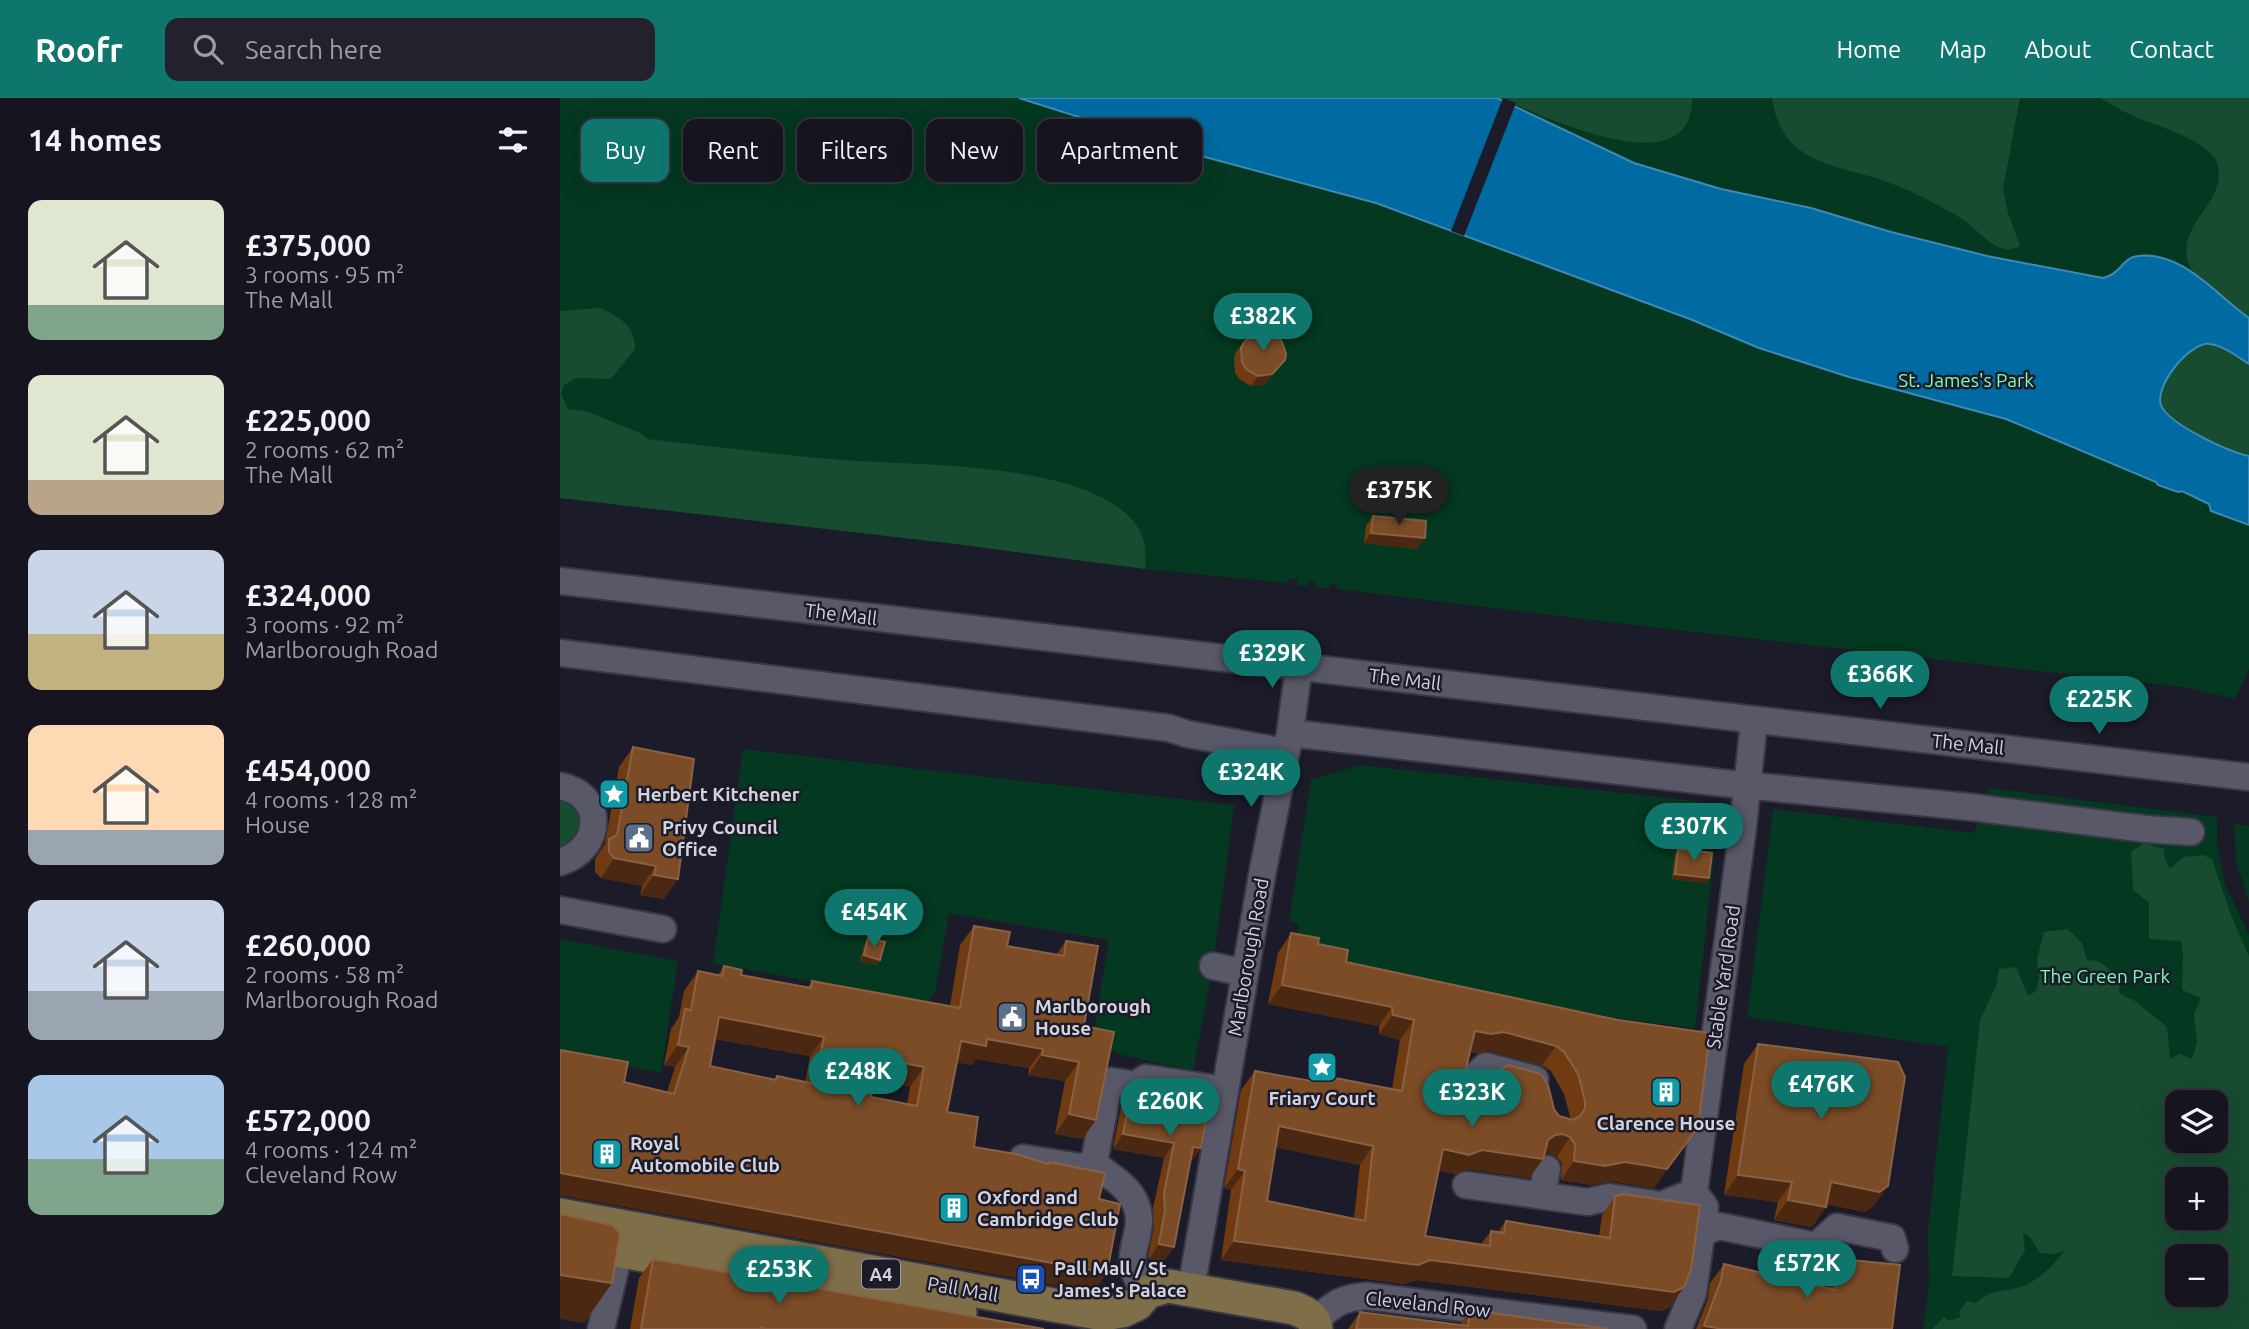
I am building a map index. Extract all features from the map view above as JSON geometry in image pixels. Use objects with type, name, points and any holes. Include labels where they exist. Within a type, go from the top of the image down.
[{"type":"main road","name":"Pall Mall","points":[[560,1215],[622,1238],[1063,1329]]},
{"type":"main road","name":"Pall Mall","points":[[560,1240],[622,1238],[1103,1314],[1141,1308],[1168,1286],[1294,1308],[1307,1313],[1315,1325]]},
{"type":"street","name":"The Mall","points":[[560,582],[2249,777]]},
{"type":"street","points":[[560,653],[1169,728],[1187,734],[1708,781],[2191,832]]},
{"type":"street","name":"Marlborough Road","points":[[1191,1290],[1245,973],[1288,743],[1299,666]]},
{"type":"street","name":"Stable Yard Road","points":[[1678,1329],[1693,1293],[1706,1207],[1693,1192],[1748,785],[1754,721]]},
{"type":"street","points":[[560,786],[581,795],[589,804],[594,829],[590,841],[582,851],[560,862]]},
{"type":"street","points":[[572,913],[663,929]]},
{"type":"street","points":[[1213,966],[1245,973]]},
{"type":"street","points":[[1469,1102],[1475,1076],[1486,1066],[1538,1080],[1549,1098]]},
{"type":"street","points":[[1094,1163],[1111,1081],[1135,1085],[1146,1078],[1225,1090]]},
{"type":"street","points":[[1023,1158],[1081,1167],[1094,1163]]},
{"type":"street","points":[[1094,1163],[1122,1185],[1133,1198],[1139,1223],[1132,1266],[1138,1282],[1141,1308]]},
{"type":"street","points":[[1542,1195],[1547,1169]]},
{"type":"street","points":[[1466,1185],[1588,1202],[1609,1197],[1661,1205],[1693,1192]]},
{"type":"street","points":[[1702,1233],[1718,1226],[1816,1246],[1837,1227],[1892,1238],[1895,1249]]},
{"type":"street","points":[[601,1329],[622,1238]]},
{"type":"street","name":"Cleveland Row","points":[[1315,1325],[1332,1306],[1347,1297],[1366,1296],[1453,1317],[1633,1329]]},
{"type":"green space","name":"St. James's Park","points":[[560,98],[2249,98],[2249,669],[2235,699],[2184,687],[1443,602],[1337,589],[1337,585],[1330,584],[1329,589],[1315,587],[1315,582],[1309,581],[1308,586],[1297,585],[1297,579],[1288,579],[1287,583],[1145,569],[560,498]]},
{"type":"green space","points":[[1499,98],[1692,98],[1686,125],[1668,139],[1642,143],[1578,129]]},
{"type":"green space","points":[[1772,98],[2020,98],[2003,189],[2020,246],[2004,249],[1996,246],[1962,219],[1922,197],[1901,187],[1810,156],[1796,147],[1785,135],[1777,119]]},
{"type":"green space","points":[[2100,98],[2249,98],[2249,318],[2194,274],[2187,258],[2191,231],[2214,194],[2218,181],[2218,166],[2214,157],[2194,142],[2133,116]]},
{"type":"green space","points":[[600,308],[625,323],[632,334],[635,349],[611,379],[576,378],[564,385],[561,394],[568,409],[586,411],[640,433],[647,439],[819,458],[959,466],[1049,479],[1089,492],[1121,509],[1141,533],[1145,569],[560,498],[560,311]]},
{"type":"green space","points":[[2210,344],[2249,364],[2249,456],[2228,449],[2187,428],[2162,405],[2161,390],[2183,358],[2190,351]]},
{"type":"green space","points":[[743,749],[1234,805],[1213,966],[1193,1071],[1118,1054],[1107,1046],[1092,1042],[1109,940],[949,913],[935,992],[927,1003],[713,963]]},
{"type":"green space","points":[[1360,765],[1699,801],[1692,853],[1714,856],[1695,1028],[1615,1018],[1341,966],[1294,947],[1299,924],[1289,921],[1311,780]]},
{"type":"green space","name":"The Green Park","points":[[1989,788],[2217,817],[2217,843],[2225,884],[2249,935],[2249,1329],[1923,1329],[1929,1283],[1928,1231],[1948,1047],[1747,1017],[1773,809],[1973,833],[1986,810]]},
{"type":"green space","points":[[560,795],[582,810],[584,834],[560,852]]},
{"type":"green space","points":[[2234,824],[2249,826],[2249,902],[2236,861]]},
{"type":"green space","name":"The Green Park","points":[[2144,843],[2164,849],[2164,857],[2170,869],[2183,857],[2203,855],[2212,859],[2232,918],[2249,956],[2249,1329],[1932,1329],[1944,1317],[1949,1321],[1960,1317],[1959,1311],[1967,1301],[1976,1303],[1990,1294],[2031,1282],[2049,1268],[2064,1251],[2054,1254],[2040,1253],[2029,1236],[2023,1233],[2025,1250],[2009,1278],[1952,1276],[1980,1020],[1996,986],[1999,969],[2016,967],[2028,996],[2036,991],[2039,978],[2037,959],[2044,932],[2068,929],[2082,943],[2087,960],[2098,961],[2120,977],[2119,993],[2135,1001],[2167,1027],[2170,1059],[2180,1054],[2192,1059],[2197,1043],[2194,1014],[2201,998],[2182,990],[2181,941],[2149,939],[2149,903],[2133,890],[2131,852]]},
{"type":"green space","points":[[560,939],[678,961],[661,1073],[560,1052]]},
{"type":"water","points":[[1019,98],[1497,98],[1634,163],[1721,189],[1811,208],[1891,232],[1987,256],[2103,278],[2114,273],[2133,257],[2154,256],[2170,260],[2198,276],[2249,318],[2249,364],[2220,347],[2202,345],[2175,366],[2160,397],[2166,412],[2187,428],[2214,443],[2249,456],[2249,525],[2211,511],[2209,504],[2182,491],[2158,485],[2006,419],[1849,377],[1759,348],[1690,319],[1376,203],[1202,156],[1202,119],[1085,119]]},
{"type":"pier","points":[[1503,98],[1516,103],[1464,236],[1451,231]]},
{"type":"building","points":[[1267,331],[1279,337],[1286,354],[1285,360],[1272,374],[1258,376],[1246,369],[1242,362],[1241,348],[1254,332]]},
{"type":"building","points":[[1373,516],[1426,521],[1425,538],[1371,533]]},
{"type":"building","name":"Privy Council Office","points":[[633,747],[694,759],[678,879],[654,875],[656,866],[614,858],[609,852],[609,839],[617,835]]},
{"type":"building","points":[[1678,849],[1712,853],[1709,878],[1675,874]]},
{"type":"building","points":[[974,926],[1010,932],[1007,946],[1064,956],[1066,941],[1098,946],[1084,1026],[1114,1032],[1096,1120],[1069,1114],[1079,1062],[1042,1055],[1043,1049],[987,1039],[986,1046],[961,1041],[947,1112],[978,1117],[974,1147],[1016,1154],[1048,1164],[1049,1162],[1105,1173],[1099,1199],[1120,1204],[1107,1273],[560,1173],[560,1050],[628,1062],[624,1082],[674,1094],[689,1047],[678,1045],[685,1009],[691,1010],[698,971],[722,976],[724,966],[742,970],[741,975],[811,988],[812,981],[960,1008]],"holes":[[[719,1017],[824,1037],[815,1084],[777,1076],[776,1080],[710,1066]],[[878,1058],[924,1067],[917,1106],[871,1097]]]},
{"type":"building","points":[[1291,933],[1319,938],[1318,944],[1348,950],[1346,962],[1618,1020],[1710,1033],[1698,1127],[1667,1169],[1625,1162],[1605,1166],[1574,1161],[1575,1144],[1570,1137],[1563,1134],[1548,1140],[1543,1159],[1482,1150],[1469,1155],[1443,1149],[1425,1236],[1490,1246],[1491,1231],[1504,1233],[1506,1221],[1610,1238],[1615,1196],[1623,1194],[1700,1205],[1691,1270],[1684,1287],[1674,1292],[1430,1260],[1418,1265],[1234,1241],[1245,1171],[1238,1169],[1255,1071],[1311,1081],[1314,1074],[1402,1091],[1414,1020],[1393,1015],[1392,1007],[1282,985]],"holes":[[[1475,1031],[1491,1034],[1504,1032],[1556,1046],[1564,1052],[1578,1074],[1585,1101],[1581,1115],[1573,1120],[1559,1116],[1554,1109],[1548,1085],[1541,1074],[1508,1065],[1502,1069],[1493,1094],[1480,1098],[1469,1090],[1459,1097]],[[1279,1126],[1373,1146],[1365,1221],[1267,1201]]]},
{"type":"building","points":[[868,938],[885,942],[880,960],[864,955]]},
{"type":"building","points":[[1758,1044],[1898,1062],[1905,1077],[1888,1186],[1879,1192],[1831,1182],[1826,1207],[1788,1200],[1792,1182],[1738,1175]]},
{"type":"building","points":[[1163,1080],[1207,1089],[1202,1109],[1208,1110],[1201,1148],[1193,1147],[1174,1247],[1159,1242],[1165,1211],[1164,1193],[1174,1143],[1123,1134],[1132,1085],[1161,1092]]},
{"type":"building","points":[[560,1214],[612,1225],[620,1233],[612,1283],[560,1275]]},
{"type":"building","points":[[653,1259],[1044,1329],[641,1329]]},
{"type":"building","points":[[1851,1260],[1900,1265],[1892,1329],[1717,1329],[1704,1326],[1724,1264],[1835,1290],[1839,1269]]},
{"type":"building","points":[[1470,1310],[1608,1329],[1356,1329],[1360,1312],[1468,1326]]},
{"type":"place","name":"Herbert Kitchener","points":[[614,794]]},
{"type":"place","name":"Privy Council Office","points":[[639,838]]},
{"type":"place","name":"Marlborough House","points":[[1012,1017]]},
{"type":"place","name":"Friary Court","points":[[1322,1067]]},
{"type":"place","name":"Clarence House","points":[[1666,1092]]},
{"type":"place","name":"Royal Automobile Club","points":[[607,1154]]},
{"type":"place","name":"Oxford and Cambridge Club","points":[[954,1208]]},
{"type":"place","name":"Pall Mall / St James's Palace","points":[[1031,1279]]}]
